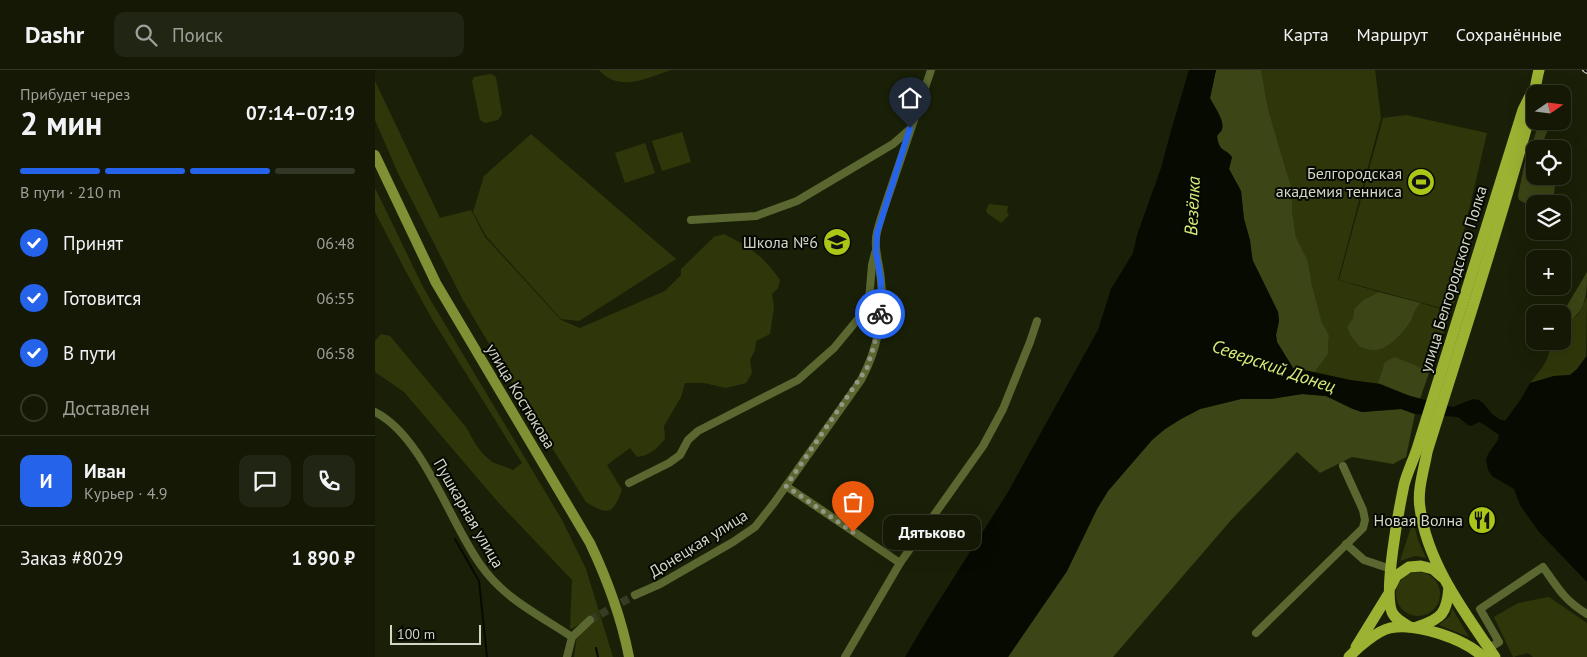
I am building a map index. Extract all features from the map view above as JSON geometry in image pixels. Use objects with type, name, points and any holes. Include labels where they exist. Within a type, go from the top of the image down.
[{"type":"main road","name":"улица Белгородского Полка","points":[[1389,593],[1391,569],[1405,484],[1422,450],[1452,355],[1523,110],[1539,70]]},
{"type":"main road","name":"улица Костюкова","points":[[375,156],[436,283],[590,543],[606,576],[619,613],[629,657]]},
{"type":"main road","points":[[1422,450],[1420,509],[1427,540],[1447,584],[1489,654]]},
{"type":"main road","points":[[1350,656],[1377,634],[1389,628],[1414,627],[1432,622],[1441,616],[1446,609],[1447,584],[1433,569],[1421,566],[1391,569]]},
{"type":"main road","points":[[1350,656],[1389,593],[1396,576],[1409,567]]},
{"type":"main road","points":[[1389,593],[1393,614],[1401,622],[1461,641],[1478,652],[1489,654]]},
{"type":"street","name":"Донецкая улица","points":[[635,595],[660,584],[733,542],[755,527],[861,380],[868,366],[879,325],[882,299],[876,252],[877,233],[910,128],[931,70]]},
{"type":"street","points":[[691,220],[756,216],[797,201],[893,144],[910,128]]},
{"type":"street","points":[[629,483],[669,463],[680,454],[689,440],[698,431],[798,380],[834,348],[863,313],[869,300],[872,265],[876,252]]},
{"type":"street","points":[[845,657],[900,563],[983,446],[1003,409],[1037,320]]},
{"type":"street","name":"Пушкарная улица","points":[[375,412],[402,433],[420,456],[455,523],[475,556],[496,584],[518,604],[547,620],[571,637]]},
{"type":"street","points":[[1256,633],[1363,528],[1365,520],[1363,510],[1343,466]]},
{"type":"street","points":[[786,486],[900,563]]},
{"type":"street","points":[[1346,544],[1364,560],[1391,569]]},
{"type":"street","points":[[1489,654],[1499,642],[1480,609],[1543,568],[1559,592],[1587,614]]},
{"type":"street","points":[[567,657],[571,637],[590,620]]},
{"type":"green space","points":[[599,70],[671,70],[643,80],[624,82],[607,77]]},
{"type":"green space","points":[[1216,70],[1261,70],[1268,108],[1292,189],[1292,210],[1296,237],[1308,261],[1322,323],[1329,335],[1328,354],[1315,372],[1293,368],[1277,342],[1278,312],[1253,261],[1244,219],[1241,191],[1229,169],[1232,157],[1221,148],[1218,141],[1217,136],[1222,129],[1222,121],[1210,98]]},
{"type":"green space","points":[[1261,70],[1375,70],[1381,118],[1338,280],[1379,292],[1363,300],[1354,309],[1353,318],[1347,327],[1412,319],[1416,307],[1421,303],[1451,312],[1429,373],[1426,370],[1378,382],[1380,384],[1350,380],[1315,372],[1328,354],[1329,335],[1322,324],[1308,261],[1296,237],[1292,210],[1292,189],[1268,108]]},
{"type":"green space","points":[[491,74],[496,77],[502,114],[498,120],[485,123],[480,120],[472,81],[474,77]]},
{"type":"green space","points":[[375,81],[440,218],[471,210],[485,237],[561,320],[580,328],[665,291],[681,275],[681,269],[714,237],[724,234],[755,252],[768,264],[780,280],[778,288],[772,294],[774,307],[770,334],[756,341],[755,350],[750,360],[752,373],[746,383],[726,388],[704,383],[685,383],[681,397],[664,426],[665,439],[649,453],[637,457],[630,448],[607,465],[622,490],[616,504],[609,510],[605,511],[586,502],[463,300],[398,173],[375,120]]},
{"type":"green space","name":"Белгородская академия тенниса","points":[[1406,115],[1487,133],[1464,231],[1473,234],[1452,311],[1339,280],[1383,118]]},
{"type":"green space","points":[[1536,130],[1548,130],[1544,140],[1534,140]]},
{"type":"green space","points":[[682,132],[691,162],[662,171],[652,141]]},
{"type":"green space","points":[[531,134],[676,259],[579,321],[561,319],[486,236],[473,212],[484,176]]},
{"type":"green space","points":[[645,143],[655,173],[625,183],[615,153]]},
{"type":"green space","points":[[1526,156],[1526,185],[1555,185],[1554,195],[1526,195],[1526,204],[1519,200],[1518,196]]},
{"type":"green space","points":[[375,188],[424,289],[562,520],[586,569],[613,657],[574,657],[577,636],[593,622],[590,617],[570,629],[572,580],[497,501],[404,392],[375,372],[375,341],[381,334],[390,336],[466,427],[484,455],[492,462],[513,470],[522,463],[432,319],[403,266],[375,212]]},
{"type":"green space","points":[[989,204],[1008,206],[1007,212],[1009,215],[1001,223],[987,213],[986,210]]},
{"type":"green space","points":[[1587,272],[1584,303],[1571,320],[1571,305],[1567,305]]},
{"type":"green space","points":[[1379,292],[1421,303],[1396,339],[1381,349],[1372,350],[1360,347],[1351,336],[1347,327],[1353,318],[1354,309],[1363,300]]},
{"type":"green space","points":[[1587,297],[1586,356],[1577,369],[1570,375],[1554,376],[1530,383],[1541,370],[1550,350],[1571,350],[1571,320],[1578,315]]},
{"type":"green space","points":[[1395,357],[1429,373],[1420,399],[1378,383],[1385,362]]},
{"type":"green space","points":[[1302,394],[1326,396],[1362,412],[1401,409],[1415,414],[1406,457],[1393,464],[1352,457],[1320,473],[1297,452],[1232,519],[1113,657],[1008,657],[1067,571],[1097,509],[1108,491],[1152,440],[1165,429],[1200,409],[1241,399],[1271,399]]},
{"type":"green space","points":[[1413,521],[1418,540],[1426,558],[1415,556],[1400,561]]},
{"type":"green space","points":[[1414,572],[1422,572],[1434,578],[1440,594],[1434,610],[1422,616],[1414,616],[1402,610],[1396,598],[1396,590],[1402,578]]},
{"type":"green space","points":[[1549,597],[1587,623],[1587,657],[1533,657],[1528,653],[1513,657],[1494,617],[1518,603]]},
{"type":"green space","points":[[1452,608],[1469,637],[1439,625],[1450,616]]},
{"type":"water","points":[[1189,70],[1216,70],[1210,98],[1222,121],[1221,132],[1217,136],[1219,145],[1232,157],[1229,169],[1241,191],[1244,219],[1250,240],[1252,259],[1278,312],[1277,342],[1293,368],[1380,384],[1410,396],[1453,407],[1473,399],[1479,400],[1492,414],[1505,421],[1530,383],[1554,376],[1570,375],[1587,356],[1587,582],[1539,532],[1520,505],[1514,489],[1492,476],[1488,470],[1486,460],[1499,435],[1483,424],[1479,422],[1471,426],[1458,417],[1415,414],[1401,409],[1362,412],[1326,396],[1302,394],[1271,399],[1241,399],[1200,409],[1165,429],[1152,440],[1108,491],[1097,509],[1067,571],[1008,657],[905,657],[1008,492],[1098,330],[1111,289],[1133,253],[1137,235],[1161,168]]},
{"type":"waterway","points":[[455,539],[479,581],[487,657]]},
{"type":"waterway","points":[[596,648],[598,657]]},
{"type":"tunnel","points":[[590,620],[635,595]]},
{"type":"way so far","points":[[853,532],[786,486],[861,380],[875,342],[880,314]]},
{"type":"place","name":"Белгородская академия тенниса","points":[[1421,182]]},
{"type":"place","name":"Школа №6","points":[[837,242]]},
{"type":"place","name":"Новая Волна","points":[[1482,520]]},
{"type":"place","name":"Дятьково","points":[[853,532]]},
{"type":"route","points":[[880,314],[882,299],[876,252],[877,233],[910,128]]},
{"type":"water label","name":"Везёлка","points":[[1192,206]]},
{"type":"water label","name":"Северский Донец","points":[[1274,366]]}]
